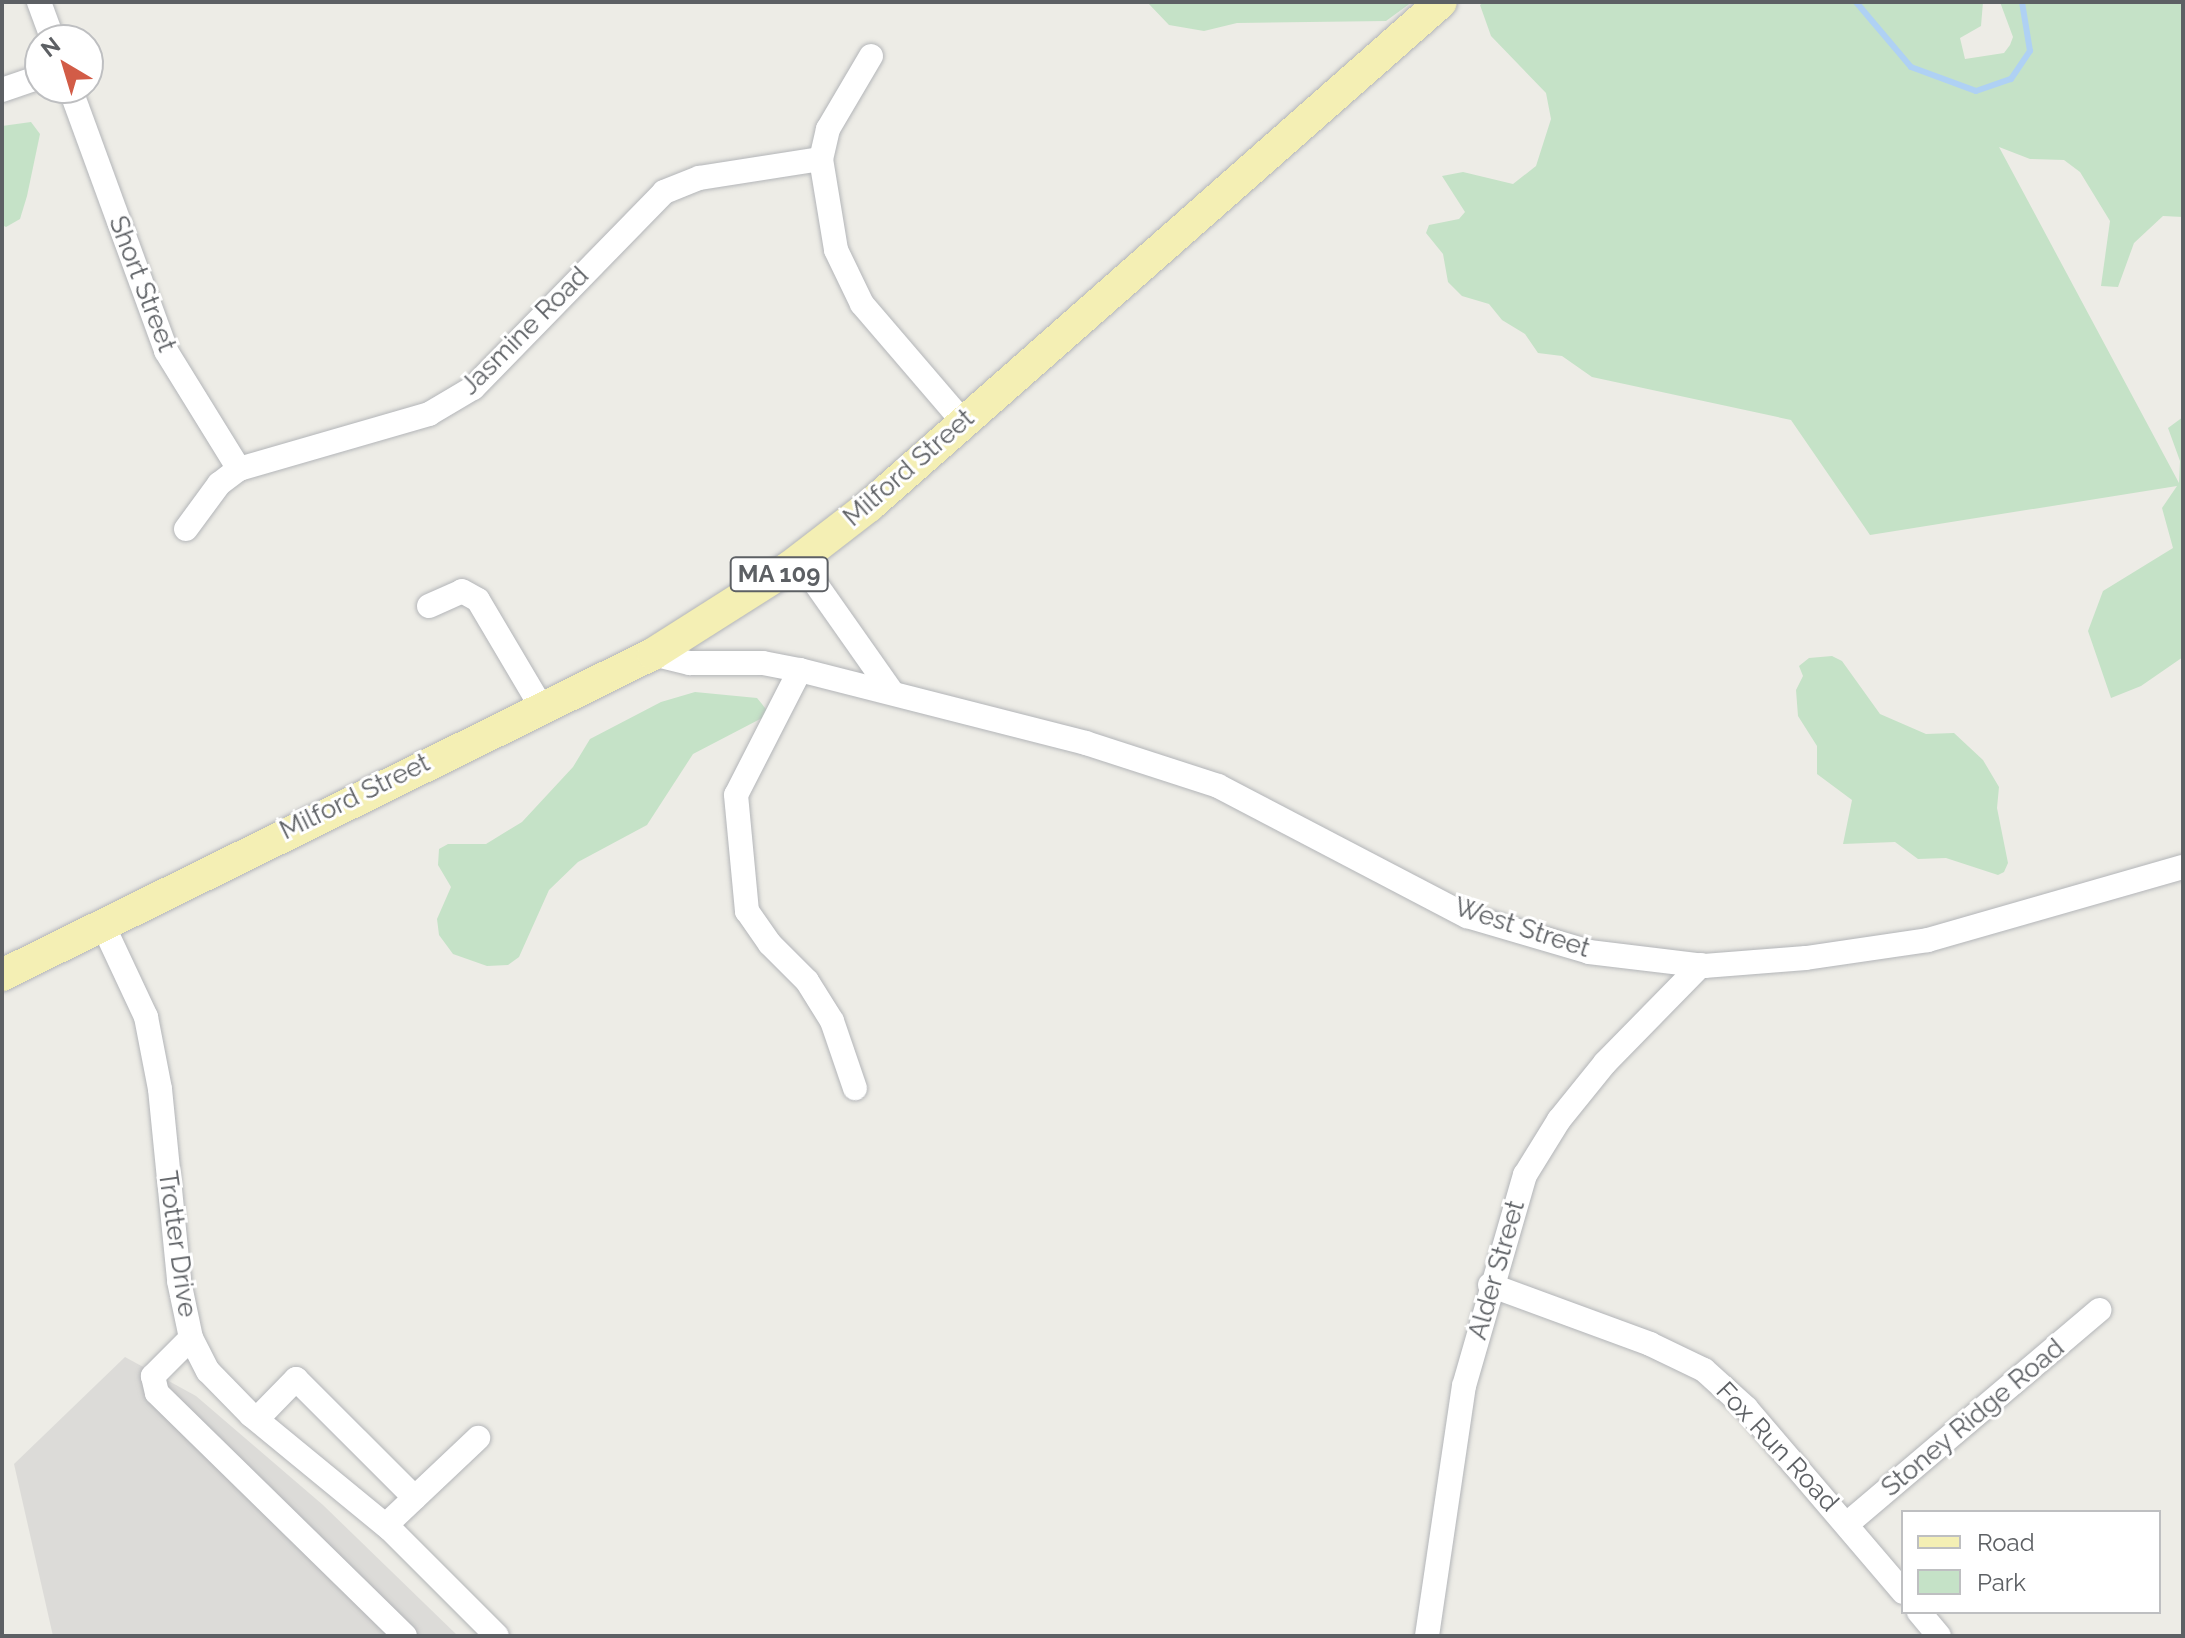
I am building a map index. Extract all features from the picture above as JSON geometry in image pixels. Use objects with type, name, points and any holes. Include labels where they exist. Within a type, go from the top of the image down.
[{"type":"main road","name":"Milford Street","points":[[2,975],[540,705],[653,654],[799,560],[963,422],[1441,2]]},
{"type":"street","points":[[39,2],[47,24]]},
{"type":"street","points":[[871,56],[828,129],[821,159],[830,223],[848,279],[862,304],[963,422]]},
{"type":"street","points":[[2,90],[24,82]]},
{"type":"street","name":"Short Street","points":[[76,104],[166,351],[239,469]]},
{"type":"street","name":"Jasmine Road","points":[[186,529],[219,484],[239,469],[429,414],[452,402],[492,370],[664,192],[699,178],[821,159]]},
{"type":"street","points":[[799,560],[891,691]]},
{"type":"street","points":[[429,606],[462,591],[478,600],[540,705]]},
{"type":"street","name":"West Street","points":[[653,654],[690,663],[763,663],[891,691],[1218,786],[1467,916],[1589,952],[1701,965],[1806,958],[1928,940],[2183,867]]},
{"type":"street","points":[[800,670],[736,795],[747,911],[770,944],[807,981],[832,1021],[855,1088]]},
{"type":"street","name":"Trotter Drive","points":[[102,923],[146,1017],[160,1089],[179,1281],[191,1338],[208,1371],[257,1419],[386,1525],[497,1636]]},
{"type":"street","name":"Alder Street","points":[[1427,1636],[1464,1386],[1490,1285],[1525,1175],[1559,1120],[1605,1063],[1701,965]]},
{"type":"street","name":"Fox Run Road","points":[[1490,1285],[1650,1344],[1704,1370],[1746,1408],[1901,1590]]},
{"type":"street","name":"Stoney Ridge Road","points":[[1847,1524],[2099,1310]]},
{"type":"street","points":[[191,1338],[153,1376],[157,1393],[384,1624],[405,1636]]},
{"type":"street","points":[[257,1419],[296,1379],[415,1498]]},
{"type":"street","points":[[386,1525],[478,1438]]},
{"type":"street","points":[[1921,1614],[1939,1636]]},
{"type":"shaded area","points":[[125,1357],[196,1396],[323,1505],[458,1636],[53,1636],[14,1464]]},
{"type":"green space","points":[[1147,2],[1412,2],[1386,21],[1237,23],[1204,31],[1169,25]]},
{"type":"green space","points":[[1484,2],[1983,2],[1981,26],[1960,38],[1965,59],[2004,53],[2010,45],[2013,37],[2000,2],[2183,2],[2183,217],[2163,216],[2134,243],[2118,287],[2101,286],[2110,221],[2080,172],[2064,160],[2030,159],[1999,147],[2179,483],[2180,461],[2168,428],[2183,417],[2183,657],[2141,686],[2111,698],[2088,631],[2103,591],[2173,548],[2162,508],[2177,486],[1870,535],[1791,420],[1592,377],[1562,356],[1538,353],[1525,334],[1502,320],[1489,304],[1462,296],[1448,282],[1443,254],[1426,233],[1429,225],[1459,219],[1465,212],[1442,176],[1463,172],[1513,184],[1536,166],[1551,119],[1546,93],[1491,36],[1480,5]]},
{"type":"green space","points":[[31,122],[40,134],[27,196],[20,219],[6,227],[2,225],[2,126]]},
{"type":"green space","points":[[1832,656],[1842,661],[1880,714],[1926,734],[1954,733],[1983,760],[1999,787],[1997,808],[2008,863],[2004,872],[1998,875],[1946,858],[1918,859],[1895,842],[1843,844],[1852,800],[1817,774],[1817,746],[1798,716],[1796,690],[1803,676],[1799,666],[1809,658]]},
{"type":"green space","points":[[695,692],[757,698],[770,714],[693,754],[647,825],[578,862],[549,890],[519,957],[508,965],[487,966],[453,954],[439,935],[437,919],[451,887],[438,865],[439,849],[448,844],[486,844],[522,822],[573,767],[590,739],[661,702]]},
{"type":"waterway","points":[[1856,2],[1911,67],[1976,91],[2011,79],[2030,51],[2022,2]]}]
